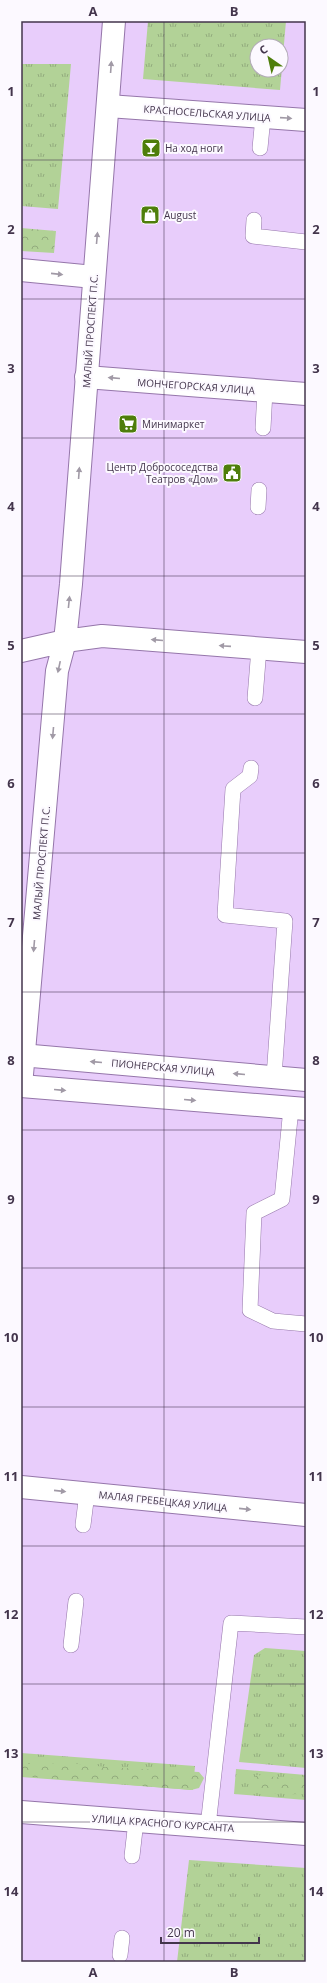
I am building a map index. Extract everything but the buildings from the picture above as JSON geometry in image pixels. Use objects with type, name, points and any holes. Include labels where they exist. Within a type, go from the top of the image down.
[{"type":"street","name":"МАЛЫЙ ПРОСПЕКТ П.С.","points":[[21,1086],[57,671],[65,641],[71,584],[114,21]]},
{"type":"street","name":"КРАСНОСЕЛЬСКАЯ УЛИЦА","points":[[108,106],[306,120]]},
{"type":"street","points":[[21,270],[94,277]]},
{"type":"street","name":"МОНЧЕГОРСКАЯ УЛИЦА","points":[[86,377],[306,394]]},
{"type":"street","points":[[21,651],[65,641],[102,636],[306,652]]},
{"type":"street","name":"ПИОНЕРСКАЯ УЛИЦА","points":[[23,1055],[306,1080]]},
{"type":"street","points":[[21,1086],[298,1109]]},
{"type":"street","name":"МАЛАЯ ГРЕБЕЦКАЯ УЛИЦА","points":[[21,1487],[306,1515]]},
{"type":"street","name":"УЛИЦА КРАСНОГО КУРСАНТА","points":[[21,1812],[306,1834]]},
{"type":"lane","points":[[260,148],[263,117]]},
{"type":"lane","points":[[254,220],[253,236],[306,242]]},
{"type":"lane","points":[[262,428],[265,391]]},
{"type":"lane","points":[[258,507],[259,490]]},
{"type":"lane","points":[[255,698],[259,648]]},
{"type":"lane","points":[[251,768],[250,776],[234,789],[225,915],[285,921],[274,1077]]},
{"type":"lane","points":[[298,1109],[282,1199],[254,1213],[250,1310],[273,1321],[306,1324]]},
{"type":"lane","points":[[83,1525],[87,1493]]},
{"type":"lane","points":[[71,1645],[76,1601]]},
{"type":"lane","points":[[208,1826],[231,1623],[306,1627]]},
{"type":"lane","points":[[132,1856],[136,1821]]},
{"type":"lane","points":[[120,1955],[122,1938]]},
{"type":"green space","points":[[148,21],[286,21],[285,38],[249,38],[249,78],[281,78],[280,90],[143,79]]},
{"type":"green space","points":[[21,64],[71,64],[58,209],[21,206]]},
{"type":"green space","points":[[21,228],[56,231],[54,253],[21,251]]},
{"type":"green space","points":[[265,1648],[306,1651],[306,1768],[239,1762],[254,1655]]},
{"type":"green space","points":[[21,1753],[195,1766],[193,1790],[21,1777]]},
{"type":"green space","points":[[21,1762],[28,1764],[69,1763],[106,1767],[199,1772],[204,1778],[199,1788],[191,1790],[21,1776]]},
{"type":"green space","points":[[236,1769],[306,1775],[306,1800],[234,1794]]},
{"type":"green space","points":[[257,1775],[294,1779],[306,1784],[306,1794],[279,1794],[266,1791],[255,1786],[253,1778]]},
{"type":"green space","points":[[189,1860],[306,1868],[306,1962],[177,1962]]},
{"type":"place","name":"На ход ноги","points":[[151,148]]},
{"type":"place","name":"August","points":[[150,215]]},
{"type":"place","name":"Минимаркет","points":[[128,424]]},
{"type":"place","name":"Центр Добрососедства Театров «Дом»","points":[[232,473]]}]
